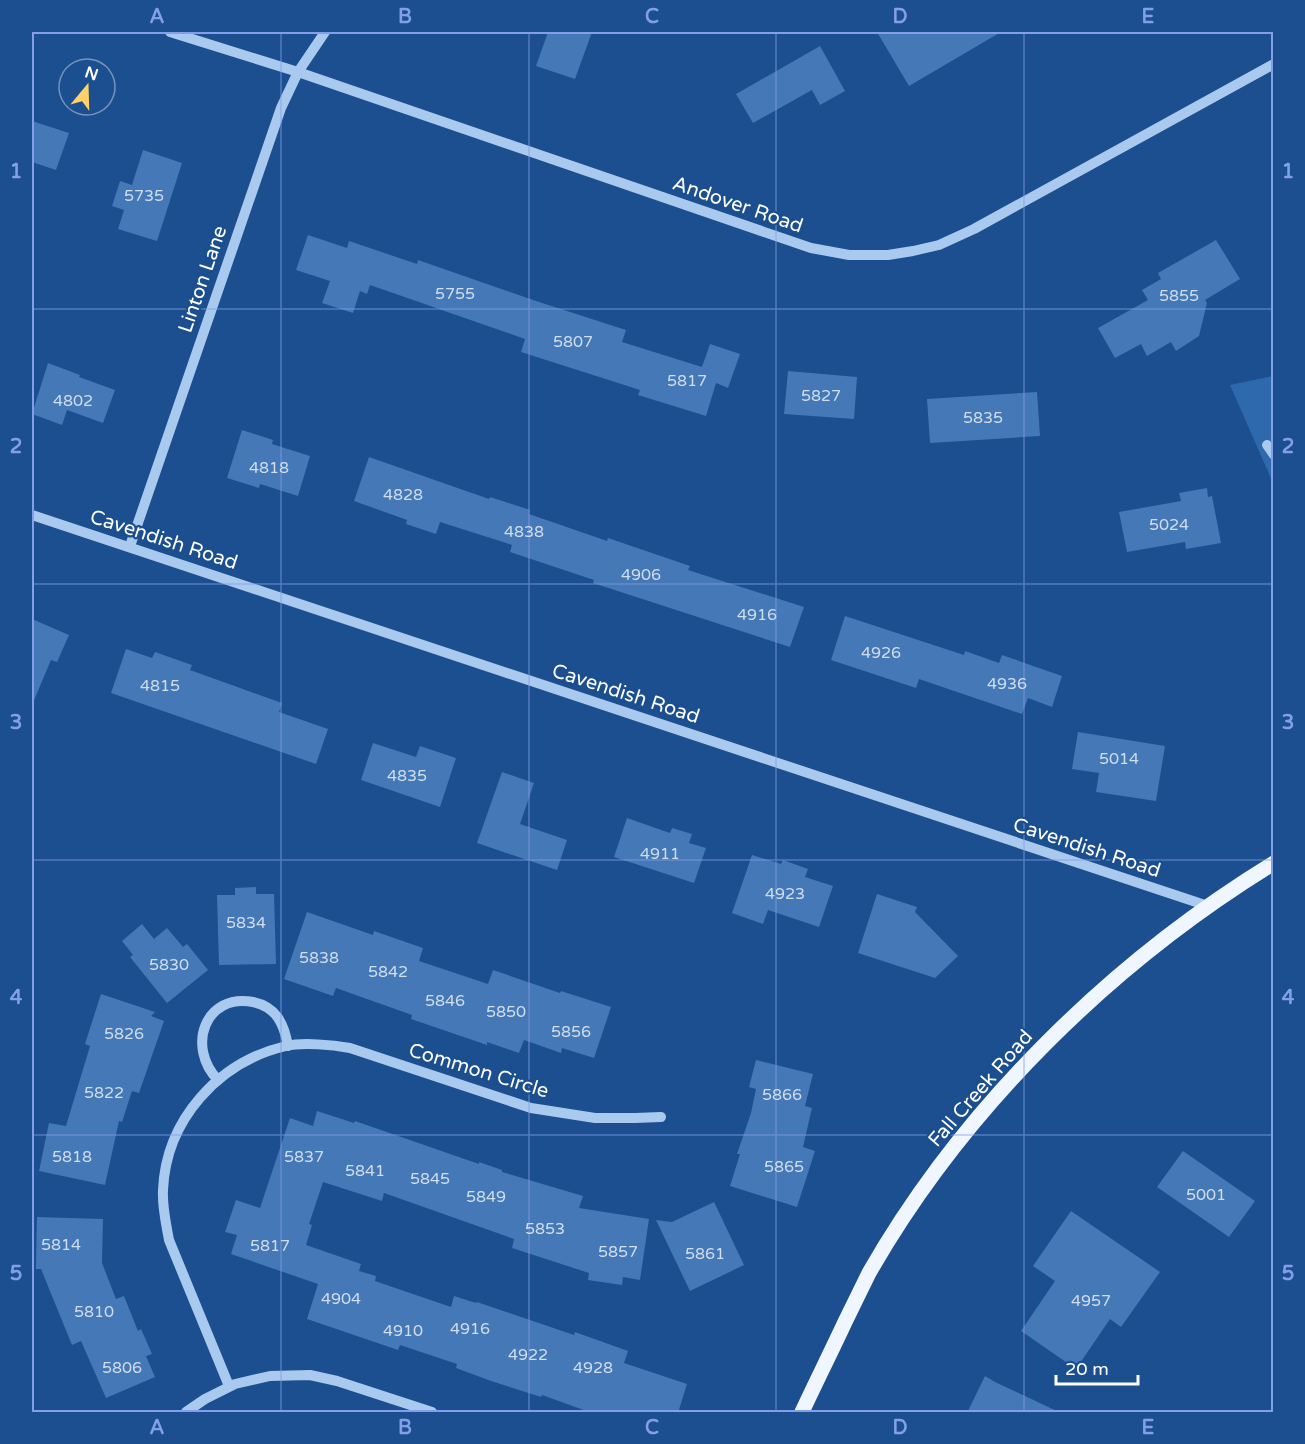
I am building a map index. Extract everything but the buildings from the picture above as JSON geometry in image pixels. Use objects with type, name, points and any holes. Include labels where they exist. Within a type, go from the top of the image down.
[{"type":"main road","name":"Fall Creek Road","points":[[802,1413],[874,1265],[940,1166],[973,1125],[1017,1075],[1089,1002],[1137,960],[1243,881],[1274,863]]},
{"type":"street","name":"Andover Road","points":[[170,32],[298,72],[811,248],[849,255],[888,255],[939,245],[974,229],[1274,64]]},
{"type":"street","name":"Linton Lane","points":[[130,546],[276,119],[298,72],[325,32]]},
{"type":"street","points":[[1267,445],[1274,455]]},
{"type":"street","name":"Cavendish Road","points":[[32,515],[1208,906]]},
{"type":"street","points":[[218,1080],[211,1073],[205,1060],[201,1039],[204,1027],[213,1014],[226,1004],[248,1001],[260,1003],[268,1008],[279,1018],[288,1046]]},
{"type":"street","name":"Common Circle","points":[[229,1386],[173,1252],[164,1216],[163,1190],[166,1164],[178,1129],[200,1097],[218,1080],[251,1058],[288,1046],[338,1046],[531,1108],[595,1118],[661,1117]]},
{"type":"street","points":[[186,1413],[229,1386],[270,1377],[310,1375],[337,1381],[432,1413]]},
{"type":"shaded area","points":[[1273,376],[1273,483],[1230,385]]}]
